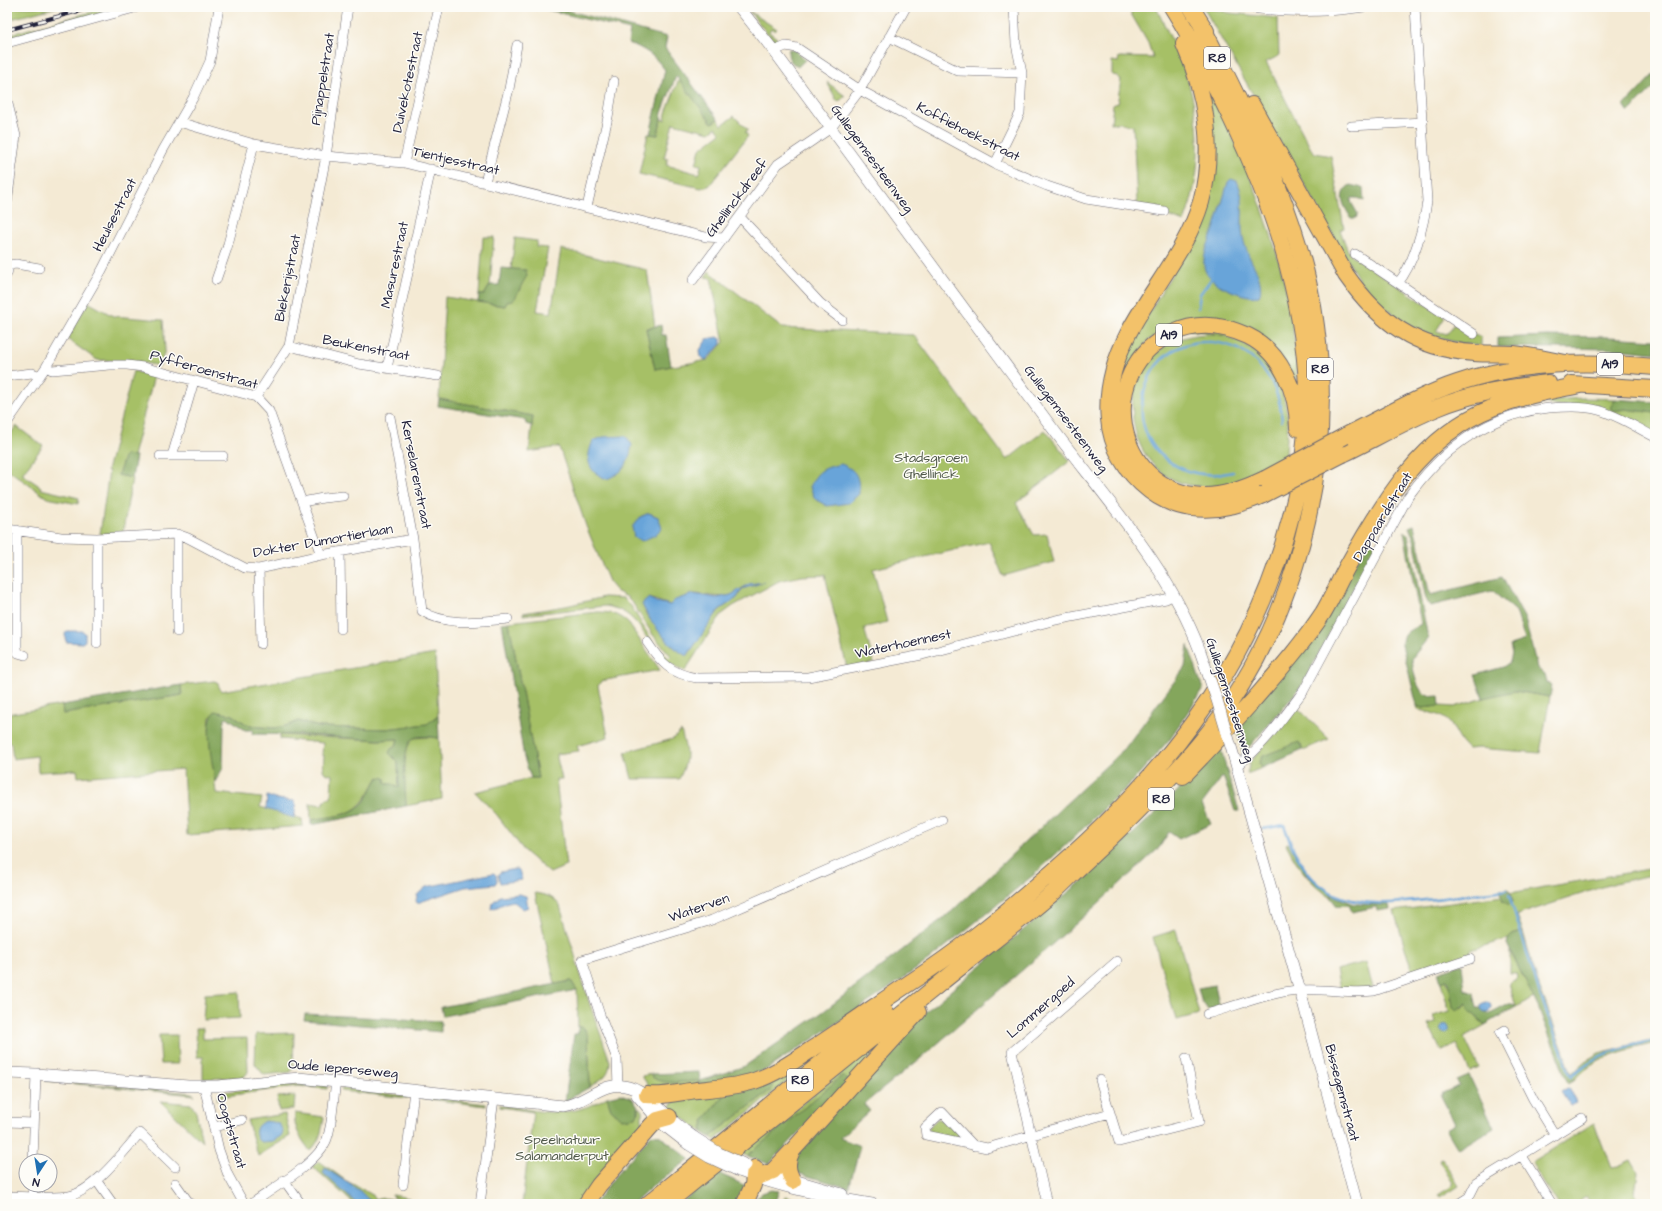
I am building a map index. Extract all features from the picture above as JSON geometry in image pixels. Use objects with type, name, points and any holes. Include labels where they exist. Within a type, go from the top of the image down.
[{"type":"highway","name":"A19","points":[[1165,7],[1188,54],[1202,98],[1208,138],[1206,176],[1201,202],[1188,235],[1129,332],[1116,362],[1109,393],[1109,426],[1120,457],[1130,473],[1141,484],[1163,499],[1186,507],[1210,509],[1240,504],[1263,495],[1436,408],[1462,399],[1514,387],[1548,383],[1655,389]]},
{"type":"highway","name":"R8","points":[[648,1204],[952,955],[977,937],[1089,841],[1140,790],[1181,741],[1223,680],[1247,636],[1271,581],[1286,536],[1304,459],[1307,392],[1302,328],[1293,282],[1278,232],[1239,136],[1197,50],[1172,7]]},
{"type":"highway","name":"R8","points":[[666,1204],[1055,891],[1165,782],[1209,731],[1240,686],[1265,640],[1296,565],[1311,505],[1317,470],[1320,417],[1320,370],[1316,324],[1303,260],[1290,218],[1264,153],[1200,22],[1190,7]]},
{"type":"highway","points":[[1200,22],[1250,102],[1346,276],[1374,310],[1390,324],[1411,336],[1435,346],[1474,353],[1515,354],[1566,363]]},
{"type":"highway","name":"A19","points":[[1292,513],[1298,450],[1298,423],[1292,390],[1275,359],[1251,338],[1235,330],[1218,326],[1189,327],[1164,337],[1151,347],[1135,364],[1124,389],[1122,405],[1123,424],[1127,440],[1141,464],[1155,478],[1173,489],[1202,496],[1217,495],[1236,490],[1265,479],[1345,436],[1457,383],[1507,369],[1566,363],[1655,367]]},
{"type":"highway","name":"R8","points":[[1055,891],[1065,888],[1141,819],[1202,757],[1283,666],[1323,612],[1348,564],[1394,490],[1410,468],[1453,431],[1491,408],[1519,398],[1580,384]]},
{"type":"highway","points":[[647,1095],[733,1087],[768,1076],[831,1037],[952,955]]},
{"type":"highway","points":[[744,1203],[755,1173],[792,1151],[906,1023],[971,958]]},
{"type":"highway","points":[[586,1204],[599,1185],[652,1125],[663,1118],[670,1101],[678,1093]]},
{"type":"highway","points":[[791,1183],[787,1163],[792,1151]]},
{"type":"street","points":[[7,43],[138,7]]},
{"type":"street","name":"Heulsestraat","points":[[7,423],[46,367],[102,270],[163,150],[180,122],[210,61],[218,7]]},
{"type":"street","name":"Pijnappelstraat","points":[[326,156],[348,7]]},
{"type":"street","name":"Duivekotestraat","points":[[404,163],[438,7]]},
{"type":"street","name":"Gullegemsesteenweg","points":[[739,7],[774,51],[1051,425],[1108,498],[1154,562],[1174,595],[1200,651],[1217,700],[1300,990]]},
{"type":"street","name":"Ghellinckdreef","points":[[693,280],[778,164],[831,128],[860,90],[906,7]]},
{"type":"street","points":[[995,164],[1020,114],[1022,73],[1016,44],[1014,7]]},
{"type":"street","points":[[1244,7],[1295,12],[1364,7]]},
{"type":"street","points":[[1398,283],[1407,270],[1426,212],[1427,190],[1415,7]]},
{"type":"street","points":[[889,37],[958,71],[1022,73]]},
{"type":"street","points":[[484,182],[509,89],[517,45]]},
{"type":"street","name":"Koffiehoekstraat","points":[[774,51],[786,46],[796,48],[860,90],[995,164],[1047,186],[1086,199],[1164,212]]},
{"type":"street","points":[[587,207],[608,117],[614,81]]},
{"type":"street","points":[[7,100],[9,118],[16,136],[7,203]]},
{"type":"street","name":"Tientjesstraat","points":[[180,122],[254,144],[326,156],[404,163],[706,237],[724,238]]},
{"type":"street","points":[[1351,126],[1423,122]]},
{"type":"street","points":[[216,280],[227,248],[254,144]]},
{"type":"street","name":"Blekerijstraat","points":[[256,397],[289,346],[326,156]]},
{"type":"street","name":"Masurestraat","points":[[387,368],[431,169]]},
{"type":"street","points":[[740,217],[820,304],[842,320]]},
{"type":"street","points":[[1355,254],[1474,334]]},
{"type":"street","points":[[7,274],[9,265],[16,264],[39,268]]},
{"type":"street","name":"Beukenstraat","points":[[289,346],[359,364],[438,376]]},
{"type":"street","name":"Pyfferoenstraat","points":[[46,367],[52,370],[126,365],[143,367],[256,397],[269,411],[321,555]]},
{"type":"street","points":[[7,376],[32,373],[40,376]]},
{"type":"street","points":[[172,456],[194,381]]},
{"type":"street","name":"Dappaardstraat","points":[[1235,762],[1246,759],[1287,713],[1304,690],[1408,497],[1432,467],[1462,440],[1508,417],[1532,410],[1561,407],[1598,410],[1610,414],[1655,437]]},
{"type":"street","name":"Kerselarenstraat","points":[[390,417],[413,539],[422,611],[430,616],[466,622],[508,619]]},
{"type":"street","points":[[160,456],[223,456]]},
{"type":"street","points":[[302,502],[343,496]]},
{"type":"street","name":"Dokter Dumortierlaan","points":[[7,528],[61,537],[97,538],[176,534],[188,538],[245,568],[258,569],[321,555],[413,539]]},
{"type":"street","points":[[17,530],[17,648],[18,653],[25,656]]},
{"type":"street","points":[[176,534],[177,632]]},
{"type":"street","points":[[97,538],[97,643]]},
{"type":"street","points":[[340,552],[340,629]]},
{"type":"street","points":[[258,569],[261,644]]},
{"type":"street","name":"Waterhoennest","points":[[647,642],[661,662],[687,676],[697,678],[808,677],[926,655],[1056,620],[1166,599],[1174,595]]},
{"type":"street","name":"Waterven","points":[[621,1087],[617,1059],[600,1015],[582,960],[712,920],[942,820]]},
{"type":"street","points":[[1207,1014],[1288,991],[1374,991],[1470,959]]},
{"type":"street","name":"Lommergoed","points":[[1047,1204],[1012,1052],[1117,961]]},
{"type":"street","name":"Bissegemstraat","points":[[1300,990],[1357,1204]]},
{"type":"street","points":[[1505,1030],[1500,1033],[1533,1099],[1555,1135]]},
{"type":"street","points":[[1100,1080],[1119,1142],[1199,1122],[1186,1058]]},
{"type":"street","name":"Oude Ieperseweg","points":[[7,1073],[204,1086],[288,1078],[563,1106],[578,1102],[608,1087],[621,1087]]},
{"type":"street","points":[[33,1153],[36,1074]]},
{"type":"street","points":[[251,1204],[305,1166],[324,1147],[329,1131],[336,1082]]},
{"type":"street","name":"Oogststraat","points":[[204,1086],[219,1150],[228,1175],[244,1204]]},
{"type":"street","points":[[621,1087],[633,1088],[647,1095],[663,1118]]},
{"type":"street","points":[[621,1087],[641,1098],[710,1158],[755,1173],[791,1183],[829,1190],[871,1204]]},
{"type":"street","points":[[403,1185],[414,1090]]},
{"type":"street","points":[[480,1204],[494,1099]]},
{"type":"street","points":[[974,1146],[942,1112],[925,1128],[926,1135],[974,1146],[987,1148],[1110,1113]]},
{"type":"street","points":[[1458,1204],[1468,1197],[1476,1182],[1522,1156],[1582,1118]]},
{"type":"street","points":[[214,1127],[242,1120]]},
{"type":"street","points":[[7,1122],[34,1123]]},
{"type":"street","points":[[7,1196],[32,1200],[69,1196],[78,1193],[96,1180],[140,1133],[176,1167]]},
{"type":"street","points":[[1522,1156],[1552,1204]]},
{"type":"street","points":[[96,1180],[113,1204]]},
{"type":"street","points":[[284,1180],[301,1204]]},
{"type":"street","points":[[175,1183],[190,1204]]},
{"type":"green space","points":[[7,7],[58,7],[7,20]]},
{"type":"green space","points":[[110,7],[126,7],[7,40],[7,35]]},
{"type":"green space","points":[[536,7],[555,7],[667,37],[665,48],[718,119],[712,123],[676,76],[662,113],[658,135],[650,134],[665,70],[649,53],[628,43],[630,30]]},
{"type":"green space","points":[[1127,7],[1156,7],[1180,59],[1193,100],[1198,140],[1198,161],[1191,202],[1184,222],[1137,204],[1133,126],[1121,123],[1111,123],[1113,105],[1119,102],[1118,99],[1121,79],[1118,78],[1118,76],[1112,75],[1112,61],[1118,62],[1119,57],[1153,58],[1148,43]]},
{"type":"green space","points":[[1203,7],[1230,13],[1278,18],[1279,56],[1266,62],[1311,149],[1315,153],[1331,156],[1344,228],[1340,230],[1348,251],[1353,256],[1445,317],[1436,331],[1447,334],[1454,324],[1481,337],[1481,346],[1443,339],[1412,327],[1386,308],[1359,280]]},
{"type":"green space","points":[[749,11],[777,29],[775,31],[771,28],[769,32],[783,43],[779,45],[776,44]]},
{"type":"green space","points":[[789,49],[795,50],[805,60],[798,67],[790,60],[788,55]]},
{"type":"green space","points":[[1655,73],[1655,86],[1629,112],[1624,106]]},
{"type":"green space","points":[[679,79],[712,123],[718,119],[722,125],[734,116],[748,130],[745,132],[748,136],[709,186],[701,188],[639,174],[648,134],[658,135],[661,119],[665,120],[666,113]],"holes":[[[673,123],[710,132],[716,127],[721,133],[700,149],[696,164],[701,165],[699,174],[666,165],[668,159],[664,158]]]},
{"type":"green space","points":[[827,82],[845,96],[841,100],[837,101]]},
{"type":"green space","points":[[1206,84],[1224,119],[1256,191],[1269,229],[1289,305],[1295,344],[1297,384],[1268,341],[1169,327],[1147,341],[1120,385],[1117,385],[1134,339],[1199,228]]},
{"type":"green space","points":[[1350,185],[1363,188],[1364,201],[1357,198],[1352,198],[1351,202],[1358,214],[1356,218],[1351,218],[1344,205],[1342,197],[1343,193]]},
{"type":"green space","points":[[483,237],[494,237],[490,285],[484,295],[479,295]]},
{"type":"green space","name":"Stadsgroen Ghellinck","points":[[515,238],[537,241],[536,247],[548,248],[537,311],[551,313],[561,249],[647,270],[655,327],[646,328],[655,369],[708,360],[724,342],[711,278],[705,277],[709,271],[782,328],[914,335],[1007,460],[1045,430],[1070,461],[1016,503],[1034,535],[1047,534],[1054,562],[1003,576],[989,542],[873,569],[887,622],[864,628],[874,663],[847,668],[825,575],[801,576],[779,581],[733,606],[721,615],[685,671],[663,659],[633,619],[616,609],[605,606],[523,615],[523,613],[566,606],[604,597],[623,598],[631,606],[657,649],[669,658],[671,656],[653,635],[632,602],[627,597],[616,591],[610,584],[586,526],[559,447],[529,452],[533,416],[439,399],[445,297],[505,306],[506,302],[519,292],[525,270],[511,269]],"holes":[[[649,513],[658,517],[634,537],[633,527],[640,517]],[[761,583],[743,589],[751,585]],[[742,590],[737,598],[719,610],[687,656],[669,642],[645,613],[649,598],[670,605],[684,597],[694,594],[726,596]]]},
{"type":"green space","points":[[501,268],[526,270],[527,276],[513,301],[507,302],[505,306],[478,302],[479,295],[484,295],[490,285],[499,285]]},
{"type":"green space","points":[[88,302],[113,316],[163,320],[165,350],[160,366],[134,361],[97,360],[67,339]]},
{"type":"green space","points":[[661,325],[662,335],[666,335],[671,366],[655,369],[646,329]]},
{"type":"green space","points":[[1213,334],[1229,337],[1244,344],[1267,364],[1275,377],[1286,406],[1288,422],[1286,456],[1256,474],[1232,483],[1222,485],[1185,484],[1158,469],[1140,445],[1133,416],[1136,386],[1150,359],[1176,341]]},
{"type":"green space","points":[[1547,336],[1609,337],[1655,340],[1655,353],[1616,349],[1498,347],[1498,338]]},
{"type":"green space","points":[[133,371],[154,376],[133,456],[125,455],[118,475],[132,478],[123,532],[100,534],[109,471],[107,471]]},
{"type":"green space","points":[[1584,398],[1615,399],[1612,403],[1614,411],[1625,409],[1655,413],[1655,434],[1612,412],[1548,404],[1548,400]]},
{"type":"green space","points":[[439,399],[533,416],[532,426],[526,424],[525,420],[438,406]]},
{"type":"green space","points":[[1615,399],[1655,402],[1655,413],[1625,409],[1614,411],[1610,408]]},
{"type":"green space","points":[[16,426],[43,446],[22,474],[41,487],[41,489],[79,498],[78,504],[47,498],[7,469],[7,439]]},
{"type":"green space","points":[[125,455],[136,456],[132,478],[118,475]]},
{"type":"green space","points":[[1414,525],[1430,595],[1502,577],[1525,619],[1537,668],[1545,675],[1547,683],[1552,685],[1550,697],[1515,691],[1483,698],[1475,675],[1503,667],[1510,662],[1512,654],[1510,645],[1525,640],[1516,611],[1492,591],[1430,606],[1426,600],[1414,539],[1409,527]]},
{"type":"green space","points":[[1404,532],[1408,534],[1428,638],[1412,658],[1414,674],[1418,686],[1425,694],[1430,696],[1439,696],[1440,706],[1422,708],[1417,706],[1402,645],[1405,634],[1421,624]]},
{"type":"green space","points":[[1371,541],[1376,546],[1301,687],[1243,754],[1236,726]]},
{"type":"green space","points":[[597,612],[614,614],[629,624],[660,670],[601,681],[598,686],[608,737],[577,746],[579,751],[556,754],[562,779],[556,779],[566,866],[550,873],[525,852],[497,815],[475,792],[531,778],[538,778],[509,622]]},
{"type":"green space","points":[[509,622],[538,778],[531,778],[524,758],[502,623]]},
{"type":"green space","points":[[1188,645],[1203,689],[1169,740],[1130,784],[1036,873],[929,960],[881,994],[764,1071],[700,1086],[700,1081],[745,1066],[824,1011],[951,912],[1125,748],[1185,667]]},
{"type":"green space","points":[[435,654],[438,716],[428,724],[386,729],[319,727],[298,721],[290,725],[275,728],[246,724],[233,715],[210,717],[209,728],[216,793],[262,798],[260,807],[302,819],[303,826],[187,835],[183,769],[78,777],[77,770],[38,772],[37,756],[13,759],[11,743],[7,743],[7,714],[62,705],[63,714],[182,695],[181,685],[214,681],[217,682],[221,691]]},
{"type":"green space","points":[[181,685],[182,695],[63,714],[62,705]]},
{"type":"green space","points":[[1515,691],[1550,697],[1540,753],[1478,748],[1468,749],[1448,721],[1438,715],[1418,710],[1417,706],[1422,708],[1440,706],[1455,707],[1503,692]]},
{"type":"green space","points":[[1297,707],[1329,739],[1303,750],[1301,744],[1263,756],[1259,763],[1262,768],[1247,774],[1250,762]]},
{"type":"green space","points":[[215,711],[233,715],[246,724],[275,728],[290,725],[298,721],[319,727],[386,729],[427,724],[438,716],[439,738],[426,736],[414,738],[410,742],[405,759],[406,806],[311,825],[311,820],[343,814],[357,808],[368,796],[374,783],[379,777],[385,778],[386,784],[393,784],[399,788],[398,762],[389,753],[391,749],[396,746],[398,739],[379,740],[307,735],[252,734],[253,730],[245,730],[227,717],[225,718],[224,725],[223,768],[215,782],[209,735],[211,717]]},
{"type":"green space","points":[[681,731],[686,750],[686,761],[679,779],[632,779],[625,752],[673,739]]},
{"type":"green space","points":[[280,735],[379,740],[398,739],[396,746],[391,749],[398,762],[399,788],[376,780],[370,792],[363,801],[350,812],[311,820],[310,803],[322,805],[327,798],[331,798],[332,775],[325,773],[323,770],[323,743],[280,739]]},
{"type":"green space","points":[[414,738],[439,738],[442,799],[406,806],[404,770],[406,751]]},
{"type":"green space","points":[[1299,742],[1303,750],[1262,768],[1259,763],[1263,756]]},
{"type":"green space","points":[[1220,747],[1239,811],[1235,811],[1223,776],[1202,804],[1211,824],[1179,839],[1169,832],[1159,848],[1079,921],[921,1058],[864,1104],[870,1111],[840,1138],[860,1146],[849,1188],[797,1173],[794,1155],[925,1012],[1083,880],[1166,803]]},
{"type":"green space","points":[[1288,843],[1308,876],[1332,895],[1330,897],[1316,885],[1299,867],[1286,844]]},
{"type":"green space","points":[[1655,868],[1655,874],[1615,883],[1517,915],[1523,932],[1514,934],[1508,939],[1470,950],[1471,956],[1413,975],[1394,911],[1502,896],[1503,901],[1513,902],[1510,893]]},
{"type":"green space","points":[[1509,889],[1513,902],[1509,905],[1503,901],[1499,890]]},
{"type":"green space","points":[[535,893],[549,896],[560,906],[589,1002],[610,1061],[607,1074],[590,1087],[588,1036],[584,1028],[578,1026],[577,990],[571,981],[555,984]]},
{"type":"green space","points":[[1332,895],[1354,904],[1389,905],[1390,909],[1377,911],[1376,907],[1352,912],[1349,905],[1337,906],[1330,897]]},
{"type":"green space","points":[[1176,930],[1199,1014],[1176,1020],[1153,937]]},
{"type":"green space","points":[[1523,932],[1537,980],[1574,1080],[1568,1083],[1538,1007],[1507,944],[1510,937],[1514,934]]},
{"type":"green space","points":[[1510,951],[1534,998],[1516,1007],[1509,983],[1518,978],[1517,973],[1510,973]]},
{"type":"green space","points":[[1366,962],[1373,988],[1340,988],[1336,970]]},
{"type":"green space","points":[[1462,964],[1465,990],[1474,993],[1477,1008],[1480,1008],[1490,1014],[1509,1004],[1513,1004],[1516,1007],[1485,1025],[1468,1009],[1467,1003],[1457,1010],[1453,1007],[1449,982],[1446,980],[1441,982],[1438,972]]},
{"type":"green space","points":[[1446,980],[1450,987],[1451,1000],[1462,1008],[1465,1004],[1469,1004],[1468,1009],[1485,1025],[1464,1037],[1479,1068],[1470,1072],[1457,1044],[1441,1051],[1428,1024],[1435,1022],[1433,1016],[1449,1011],[1441,982]]},
{"type":"green space","points":[[571,981],[577,990],[443,1016],[441,1007]]},
{"type":"green space","points":[[1215,985],[1220,1008],[1208,1010],[1201,1000],[1198,988]]},
{"type":"green space","points":[[239,992],[240,1018],[203,1020],[205,994]]},
{"type":"green space","points":[[877,1008],[715,1140],[710,1137],[772,1089],[772,1086],[768,1083],[754,1090],[746,1087]]},
{"type":"green space","points":[[305,1014],[441,1021],[441,1032],[304,1020]]},
{"type":"green space","points":[[902,1023],[849,1081],[843,1075],[747,1156],[742,1153]]},
{"type":"green space","points":[[578,1026],[584,1028],[588,1036],[590,1087],[565,1101],[574,1034],[578,1034]]},
{"type":"green space","points":[[196,1028],[203,1028],[203,1039],[247,1038],[248,1072],[244,1077],[203,1079],[203,1057],[197,1057]]},
{"type":"green space","points":[[294,1033],[293,1068],[291,1072],[264,1075],[255,1064],[256,1034]]},
{"type":"green space","points":[[159,1035],[177,1035],[178,1064],[161,1064]]},
{"type":"green space","points":[[1655,1039],[1655,1043],[1601,1059],[1582,1072],[1574,1080],[1571,1074],[1585,1061],[1599,1053]]},
{"type":"green space","points":[[699,1072],[700,1081],[665,1082],[659,1081],[651,1074]]},
{"type":"green space","points":[[651,1074],[653,1078],[668,1082],[700,1081],[700,1086],[655,1090],[649,1087],[642,1076]]},
{"type":"green space","points":[[843,1075],[849,1081],[769,1164],[747,1156]]},
{"type":"green space","points":[[1469,1075],[1494,1128],[1458,1149],[1446,1129],[1455,1124],[1440,1094],[1459,1086],[1457,1080]]},
{"type":"green space","points":[[46,1081],[191,1093],[195,1095]]},
{"type":"green space","points":[[768,1083],[772,1085],[772,1089],[710,1137],[702,1132],[704,1120],[726,1093],[746,1087],[754,1090]]},
{"type":"green space","points":[[287,1084],[327,1086],[327,1089],[298,1086],[219,1097],[217,1100],[219,1094],[225,1092]]},
{"type":"green space","points":[[342,1088],[407,1096],[407,1098],[341,1091]]},
{"type":"green space","points":[[726,1093],[704,1120],[702,1132],[670,1108],[671,1104],[677,1100]]},
{"type":"green space","points":[[620,1094],[632,1098],[638,1106],[638,1113],[636,1117],[622,1119],[611,1109],[607,1097]]},
{"type":"green space","points":[[295,1096],[294,1109],[279,1111],[277,1097]]},
{"type":"green space","points":[[421,1096],[486,1104],[486,1106],[421,1098]]},
{"type":"green space","name":"Speelnatuur Salamanderput","points":[[607,1097],[611,1109],[622,1119],[638,1113],[638,1106],[642,1111],[642,1124],[582,1204],[522,1204],[533,1112],[500,1107],[500,1105],[542,1111],[566,1112],[579,1109]]},
{"type":"green space","points":[[160,1101],[191,1104],[196,1112],[202,1142]]},
{"type":"green space","points":[[295,1113],[324,1117],[318,1140],[310,1151],[296,1129]]},
{"type":"green space","points":[[285,1114],[290,1136],[258,1156],[247,1120]]},
{"type":"green space","points":[[937,1119],[946,1120],[965,1140],[929,1134],[928,1128]]},
{"type":"green space","points":[[1594,1123],[1611,1167],[1618,1166],[1631,1160],[1638,1172],[1635,1193],[1640,1204],[1591,1204],[1586,1196],[1574,1204],[1558,1204],[1531,1162]]},
{"type":"green space","points":[[652,1134],[659,1135],[690,1159],[655,1184],[633,1204],[594,1204],[616,1175]]},
{"type":"green space","points":[[1442,1158],[1459,1186],[1440,1198],[1438,1195],[1454,1185],[1439,1160]]},
{"type":"green space","points":[[319,1161],[345,1180],[371,1194],[375,1200],[382,1198],[389,1199],[403,1204],[354,1204],[312,1166]]},
{"type":"green space","points":[[718,1173],[748,1187],[741,1200],[736,1204],[679,1204]]},
{"type":"green space","points":[[771,1190],[779,1191],[774,1204],[750,1204],[762,1193]]},
{"type":"green space","points":[[392,1195],[409,1198],[408,1204],[392,1197]]},
{"type":"green space","points":[[785,1196],[817,1204],[783,1204]]},
{"type":"water","points":[[1231,179],[1237,181],[1241,192],[1242,229],[1244,241],[1259,279],[1261,290],[1259,296],[1247,296],[1227,289],[1208,276],[1204,268],[1206,252],[1228,182]]},
{"type":"water","points":[[718,337],[721,339],[721,344],[706,360],[701,357],[700,350],[707,339]]},
{"type":"water","points":[[626,436],[632,445],[627,462],[622,470],[607,479],[595,473],[589,459],[590,448],[593,441],[603,437]]},
{"type":"water","points":[[841,464],[851,469],[856,475],[858,479],[859,494],[849,503],[827,506],[815,499],[810,487],[818,473],[830,467]]},
{"type":"water","points":[[649,513],[658,517],[662,528],[655,535],[642,541],[634,537],[632,527],[640,517]]},
{"type":"water","points":[[764,582],[742,589],[737,598],[719,610],[687,656],[667,641],[649,618],[642,604],[649,598],[656,602],[670,605],[675,600],[693,594],[717,598],[731,595],[749,584]]},
{"type":"water","points":[[67,631],[83,631],[85,633],[85,641],[82,643],[66,642],[65,634]]},
{"type":"water","points":[[267,796],[276,799],[295,801],[296,805],[294,818],[266,809]]},
{"type":"water","points":[[516,869],[519,870],[522,880],[500,883],[498,875],[500,872]]},
{"type":"water","points":[[494,873],[497,881],[495,884],[465,887],[417,903],[416,901],[417,895],[426,887]]},
{"type":"water","points":[[519,894],[526,896],[528,907],[523,909],[513,901],[491,909],[492,903],[500,896]]},
{"type":"water","points":[[1484,1002],[1488,1002],[1490,1003],[1490,1011],[1484,1012],[1481,1009],[1481,1005]]},
{"type":"water","points":[[1445,1024],[1450,1029],[1445,1034],[1440,1029]]},
{"type":"water","points":[[1569,1087],[1577,1103],[1570,1106],[1561,1092]]},
{"type":"water","points":[[265,1121],[279,1123],[283,1132],[281,1136],[273,1141],[261,1142],[257,1139],[256,1128]]},
{"type":"water","points":[[325,1168],[360,1191],[373,1204],[357,1204],[323,1173]]},
{"type":"waterway","points":[[1198,308],[1200,294],[1211,279]]},
{"type":"waterway","points":[[1233,472],[1213,475],[1194,473],[1185,470],[1168,461],[1152,444],[1142,419],[1142,405],[1150,375],[1167,355],[1189,344],[1213,342],[1237,349],[1259,365],[1275,389],[1282,421]]},
{"type":"waterway","points":[[1263,829],[1284,825],[1294,851],[1306,871],[1320,885],[1336,895],[1355,901],[1399,903],[1507,890]]},
{"type":"waterway","points":[[1509,895],[1541,997],[1571,1076],[1591,1061],[1610,1052],[1655,1040]]},
{"type":"railway","points":[[7,30],[94,7]]}]
